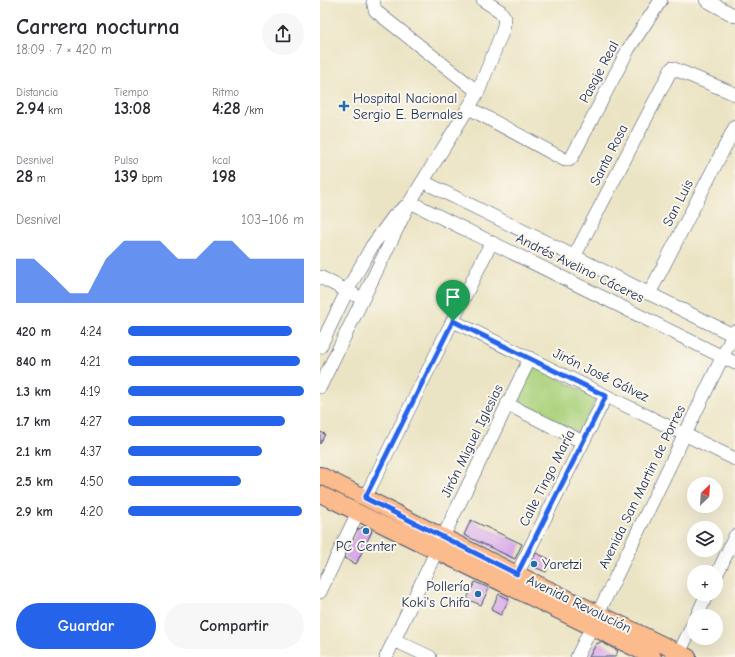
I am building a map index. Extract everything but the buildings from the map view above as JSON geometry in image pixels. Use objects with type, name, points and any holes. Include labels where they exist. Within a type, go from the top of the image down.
[{"type":"main road","name":"Avenida Revolución","points":[[320,475],[365,498],[440,544],[596,620],[683,655]]},
{"type":"main road","name":"Avenida Revolución","points":[[320,494],[358,512],[517,574],[596,620],[653,657]]},
{"type":"street","points":[[373,0],[375,10],[378,13],[478,92]]},
{"type":"street","points":[[322,379],[363,300],[410,202],[424,182],[478,92],[503,30],[505,18],[500,11],[483,0]]},
{"type":"street","name":"Pasaje Real","points":[[469,108],[565,160],[569,160],[572,157],[629,48],[661,0]]},
{"type":"street","points":[[706,0],[735,16]]},
{"type":"street","name":"Santa Rosa","points":[[574,257],[672,68],[735,94]]},
{"type":"street","name":"San Luis","points":[[649,294],[735,127]]},
{"type":"street","name":"Andrés Avelino Cáceres","points":[[424,182],[649,294],[734,334]]},
{"type":"street","points":[[320,347],[347,291],[377,240],[394,216],[410,202]]},
{"type":"street","name":"Andrés Avelino Cáceres","points":[[410,202],[735,363]]},
{"type":"street","points":[[365,498],[491,243]]},
{"type":"street","points":[[320,277],[363,300]]},
{"type":"street","name":"Jirón José Gálvez","points":[[453,321],[735,459]]},
{"type":"street","name":"Avenida San Martin de Porres","points":[[577,657],[734,334]]},
{"type":"street","name":"Jirón Miguel Iglesias","points":[[386,657],[530,358]]},
{"type":"street","name":"Calle Tingo María","points":[[517,574],[606,396]]},
{"type":"street","points":[[507,404],[583,442]]},
{"type":"street","points":[[320,592],[358,512]]},
{"type":"street","points":[[721,565],[735,536]]},
{"type":"street","points":[[394,640],[430,657]]},
{"type":"street","points":[[683,655],[687,643]]},
{"type":"green space","points":[[533,366],[597,398],[579,433],[515,401]]},
{"type":"place","name":"Hospital Nacional Sergio E. Bernales","points":[[344,106]]},
{"type":"place","name":"PC Center","points":[[366,531]]},
{"type":"place","name":"Yaretzi","points":[[534,564]]},
{"type":"place","name":"Pollería Koki's Chifa","points":[[478,594]]},
{"type":"route","points":[[453,321],[606,396],[517,574],[365,498],[453,321]]}]
